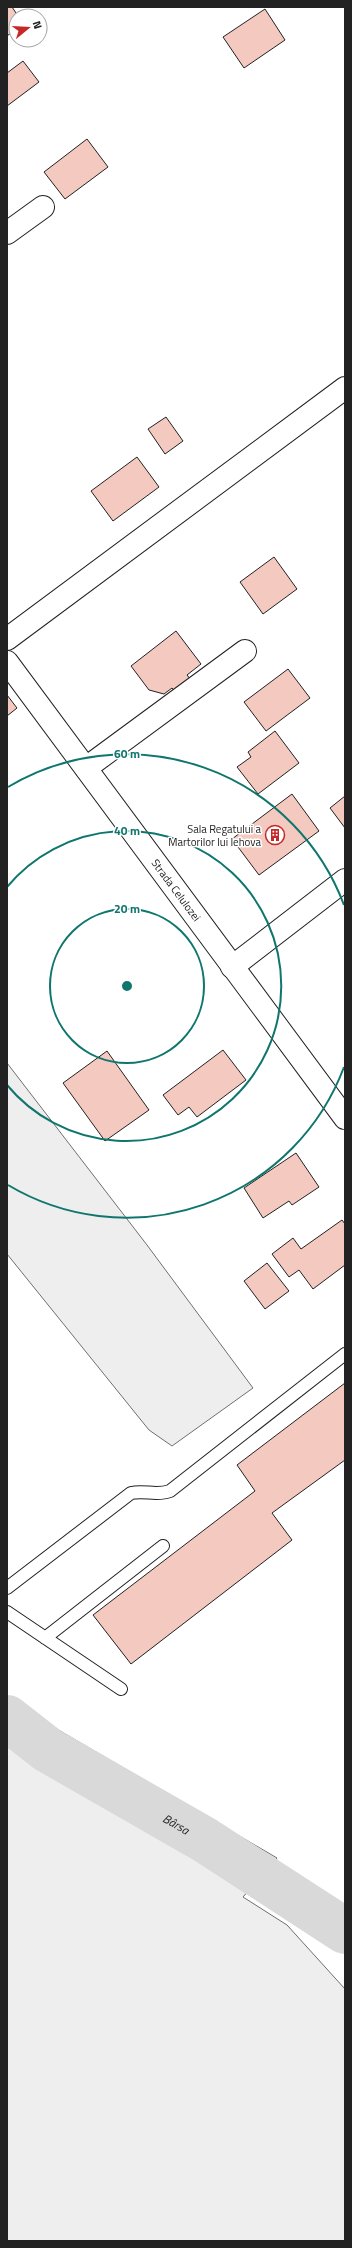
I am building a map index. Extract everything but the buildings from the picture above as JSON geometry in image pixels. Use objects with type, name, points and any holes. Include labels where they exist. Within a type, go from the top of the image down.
[{"type":"street","points":[[7,233],[43,207]]},
{"type":"street","points":[[7,638],[345,388]]},
{"type":"street","points":[[86,768],[245,651]]},
{"type":"street","name":"Strada Celulozei","points":[[7,662],[345,1118]]},
{"type":"street","points":[[232,967],[345,880]]},
{"type":"lane","points":[[7,1588],[131,1493],[142,1491],[161,1494],[170,1491],[345,1354]]},
{"type":"lane","points":[[45,1638],[163,1546]]},
{"type":"lane","points":[[7,1612],[121,1689]]},
{"type":"shaded area","points":[[7,1063],[147,1245],[253,1388],[172,1446],[149,1430],[7,1254]]},
{"type":"shaded area","points":[[21,1708],[277,1858],[243,1897],[287,1925],[345,1989],[345,2241],[7,2241],[7,1730]]},
{"type":"waterway","name":"Bârsa","points":[[7,1718],[48,1750],[205,1840],[345,1931]]},
{"type":"place","name":"Sala Regatului a Martorilor lui Iehova","points":[[275,835]]}]
